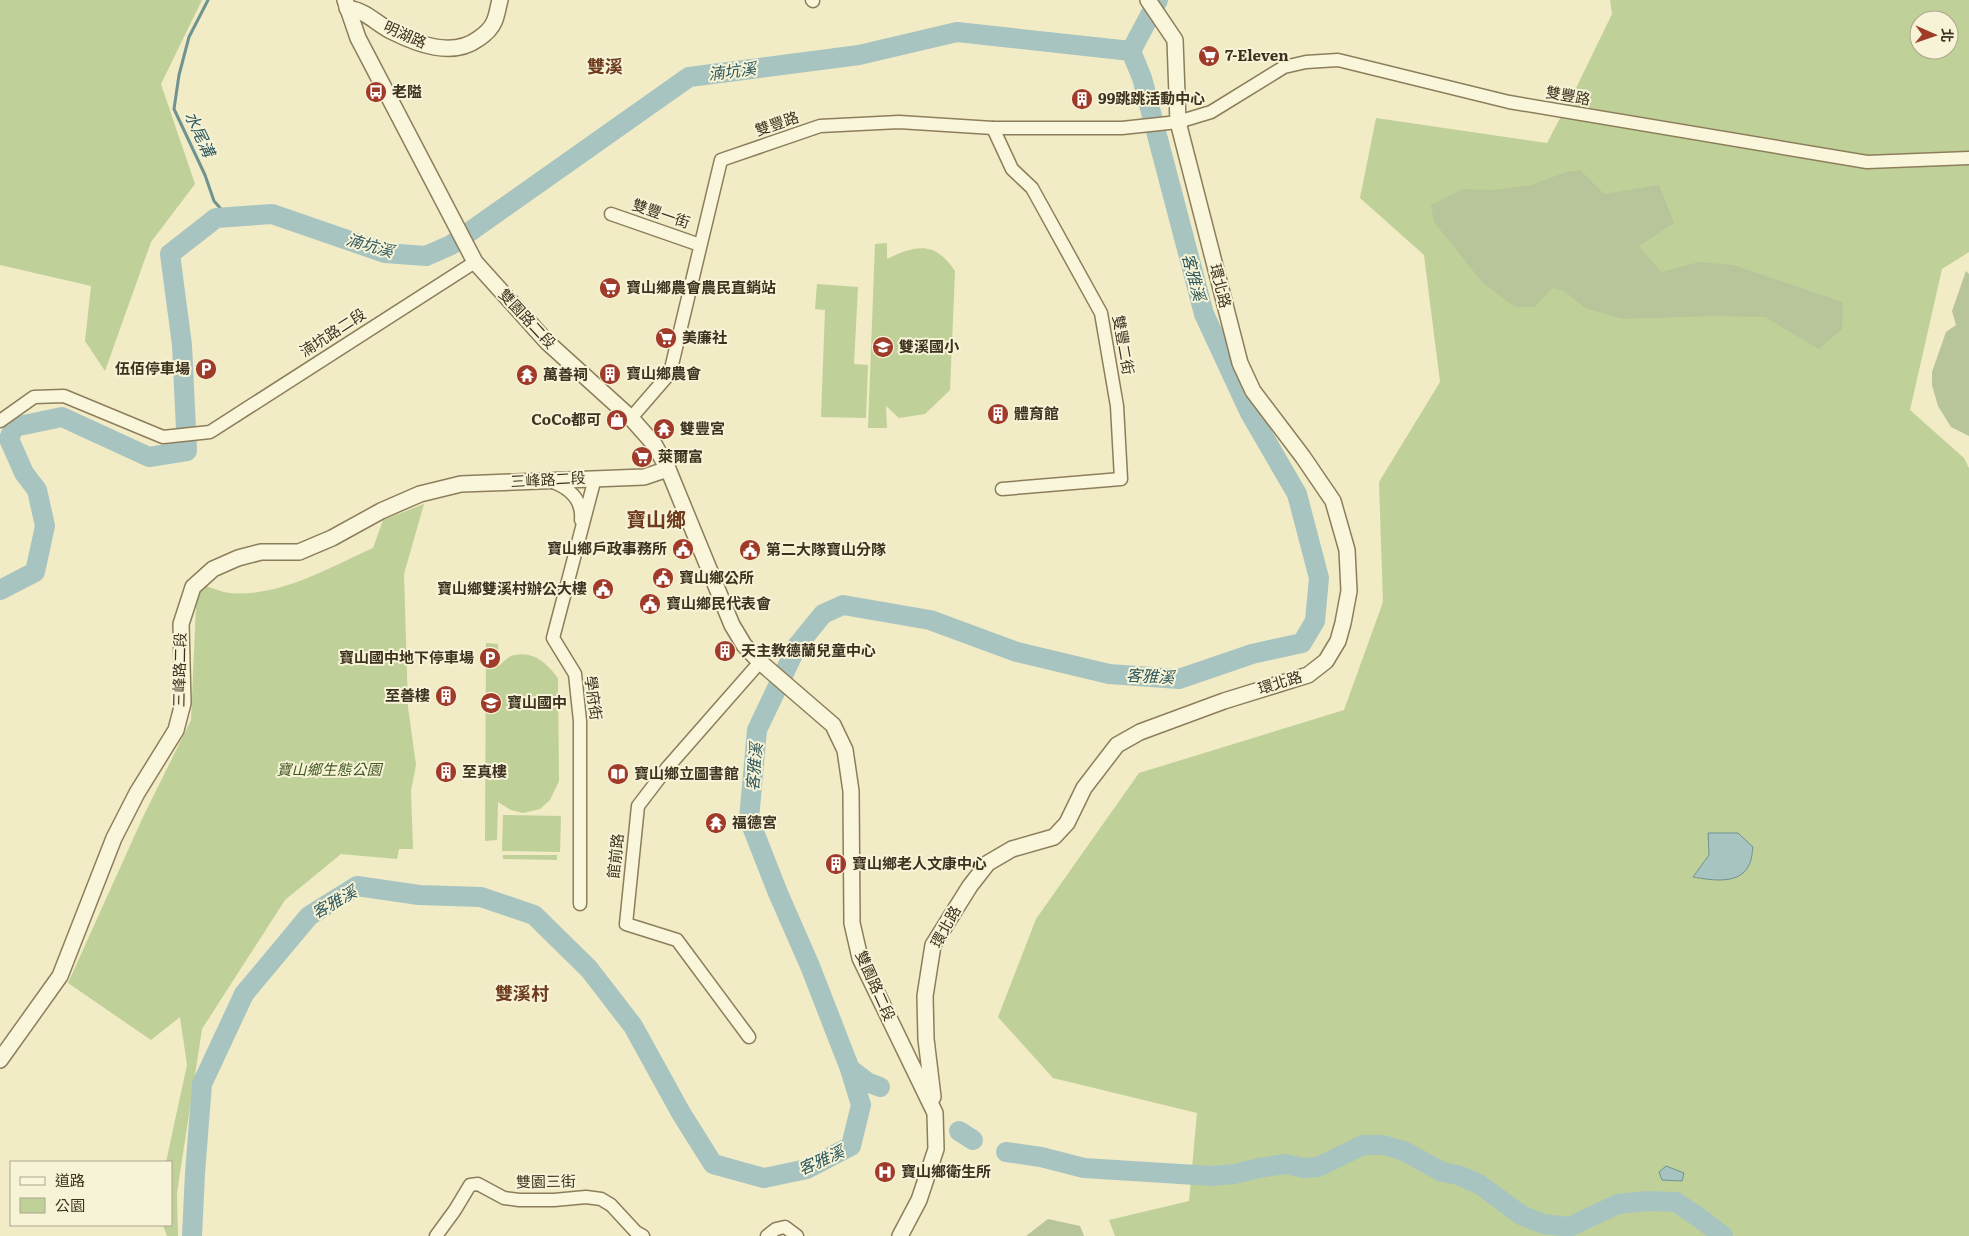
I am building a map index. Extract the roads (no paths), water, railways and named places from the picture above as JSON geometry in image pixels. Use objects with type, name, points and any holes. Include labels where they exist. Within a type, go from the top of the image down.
[{"type":"street","name":"明湖路","points":[[346,4],[360,10],[390,30],[422,45],[446,49],[464,47],[484,36],[494,24],[500,0]]},
{"type":"street","name":"環北路","points":[[935,1113],[928,1056],[925,996],[933,945],[970,886],[988,863],[1012,849],[1054,837],[1067,823],[1084,788],[1118,745],[1140,732],[1224,701],[1308,675],[1326,661],[1338,641],[1343,623],[1349,591],[1347,550],[1333,501],[1303,457],[1253,391],[1240,363],[1178,122],[1175,40],[1148,0]]},
{"type":"street","name":"雙園路二段","points":[[346,4],[358,38],[475,262],[547,342],[631,418],[654,444],[668,469],[732,624],[744,646],[833,725],[845,750],[851,791],[852,923],[860,958],[935,1113],[936,1149],[919,1200],[900,1236]]},
{"type":"street","name":"雙豐路","points":[[631,418],[670,373],[721,160],[820,126],[899,122],[993,128],[1122,128],[1178,122],[1211,112],[1284,67],[1306,62],[1338,60],[1509,102],[1867,162],[1969,158]]},
{"type":"street","name":"雙豐二街","points":[[993,128],[1012,169],[1032,188],[1101,312],[1117,406],[1121,479],[1002,489]]},
{"type":"street","name":"雙豐一街","points":[[611,214],[700,245]]},
{"type":"street","name":"湳坑路二段","points":[[0,421],[34,397],[64,396],[163,437],[210,432],[475,262]]},
{"type":"street","name":"三峰路二段","points":[[0,1060],[60,976],[114,838],[137,793],[176,730],[183,703],[181,624],[193,587],[213,568],[238,558],[261,552],[299,552],[332,538],[381,511],[420,494],[461,484],[644,477],[668,469]]},
{"type":"street","name":"學府街","points":[[580,904],[580,721],[575,674],[553,638],[595,478]]},
{"type":"street","name":"學府街","points":[[545,480],[561,485],[575,496],[582,512],[580,535]]},
{"type":"street","name":"館前路","points":[[749,1036],[677,940],[626,924],[638,806],[667,768],[760,662]]},
{"type":"street","name":"雙園三街","points":[[436,1236],[470,1185],[478,1184],[504,1198],[519,1200],[554,1200],[586,1197],[601,1199],[611,1205],[636,1232],[643,1236]]},
{"type":"street","points":[[767,1236],[776,1229],[785,1227],[797,1236]]},
{"type":"water","points":[[1708,833],[1738,833],[1753,847],[1751,861],[1746,870],[1740,875],[1725,880],[1693,877],[1709,855]]},
{"type":"water","points":[[1666,1166],[1684,1173],[1682,1181],[1662,1180],[1659,1172]]},
{"type":"waterway","name":"水尾溝","points":[[208,0],[189,37],[179,75],[174,109],[205,175],[214,201],[228,217]]},
{"type":"waterway","name":"客雅溪","points":[[192,1236],[202,1084],[244,994],[309,916],[357,886],[419,895],[481,897],[534,915],[589,969],[633,1026],[681,1113],[713,1164],[764,1178],[807,1169],[851,1146],[861,1105],[850,1069],[749,819],[757,730],[797,646],[823,614],[843,605],[930,620],[1017,652],[1109,674],[1179,679],[1252,654],[1302,643],[1315,621],[1319,578],[1297,494],[1250,413],[1204,314],[1142,78],[1131,51],[1158,0]]},
{"type":"waterway","name":"湳坑溪","points":[[0,590],[35,572],[45,526],[37,490],[24,473],[9,439],[14,427],[62,417],[149,457],[187,451],[182,345],[170,254],[216,218],[272,214],[385,253],[426,256],[451,245],[689,77],[859,55],[957,32],[1131,51]]},
{"type":"waterway","points":[[0,441],[9,439]]},
{"type":"waterway","points":[[850,1069],[867,1082],[880,1087]]},
{"type":"waterway","points":[[959,1131],[973,1140]]},
{"type":"waterway","points":[[1006,1152],[1041,1157],[1084,1168],[1212,1176],[1234,1174],[1285,1164],[1304,1168],[1318,1167],[1363,1145],[1383,1145],[1404,1151],[1442,1172],[1458,1175],[1479,1184],[1521,1215],[1543,1224],[1569,1227],[1618,1204],[1646,1201],[1676,1202],[1723,1236]]},
{"type":"place","name":"7-Eleven","points":[[1209,56]]},
{"type":"place","name":"老隘","points":[[376,92]]},
{"type":"place","name":"99跳跳活動中心","points":[[1082,99]]},
{"type":"place","name":"寶山鄉農會農民直銷站","points":[[610,288]]},
{"type":"place","name":"美廉社","points":[[666,338]]},
{"type":"place","name":"雙溪國小","points":[[883,347]]},
{"type":"place","name":"伍佰停車場","points":[[206,369]]},
{"type":"place","name":"寶山鄉農會","points":[[610,374]]},
{"type":"place","name":"萬善祠","points":[[527,375]]},
{"type":"place","name":"體育館","points":[[998,414]]},
{"type":"place","name":"CoCo都可","points":[[617,420]]},
{"type":"place","name":"雙豐宮","points":[[664,429]]},
{"type":"place","name":"萊爾富","points":[[642,457]]},
{"type":"place","name":"寶山鄉戶政事務所","points":[[683,549]]},
{"type":"place","name":"第二大隊寶山分隊","points":[[750,550]]},
{"type":"place","name":"寶山鄉公所","points":[[663,578]]},
{"type":"place","name":"寶山鄉雙溪村辦公大樓","points":[[603,589]]},
{"type":"place","name":"寶山鄉民代表會","points":[[650,604]]},
{"type":"place","name":"天主教德蘭兒童中心","points":[[725,651]]},
{"type":"place","name":"寶山國中地下停車場","points":[[490,658]]},
{"type":"place","name":"至善樓","points":[[446,696]]},
{"type":"place","name":"寶山國中","points":[[491,703]]},
{"type":"place","name":"至真樓","points":[[446,772]]},
{"type":"place","name":"寶山鄉立圖書館","points":[[618,774]]},
{"type":"place","name":"福德宮","points":[[716,823]]},
{"type":"place","name":"寶山鄉老人文康中心","points":[[836,864]]},
{"type":"place","name":"寶山鄉衛生所","points":[[885,1172]]},
{"type":"district","name":"雙溪","points":[[605,67]]},
{"type":"district","name":"寶山鄉","points":[[656,520]]},
{"type":"district","name":"雙溪村","points":[[522,994]]},
{"type":"park label","name":"寶山鄉生態公園","points":[[329,770]]}]
